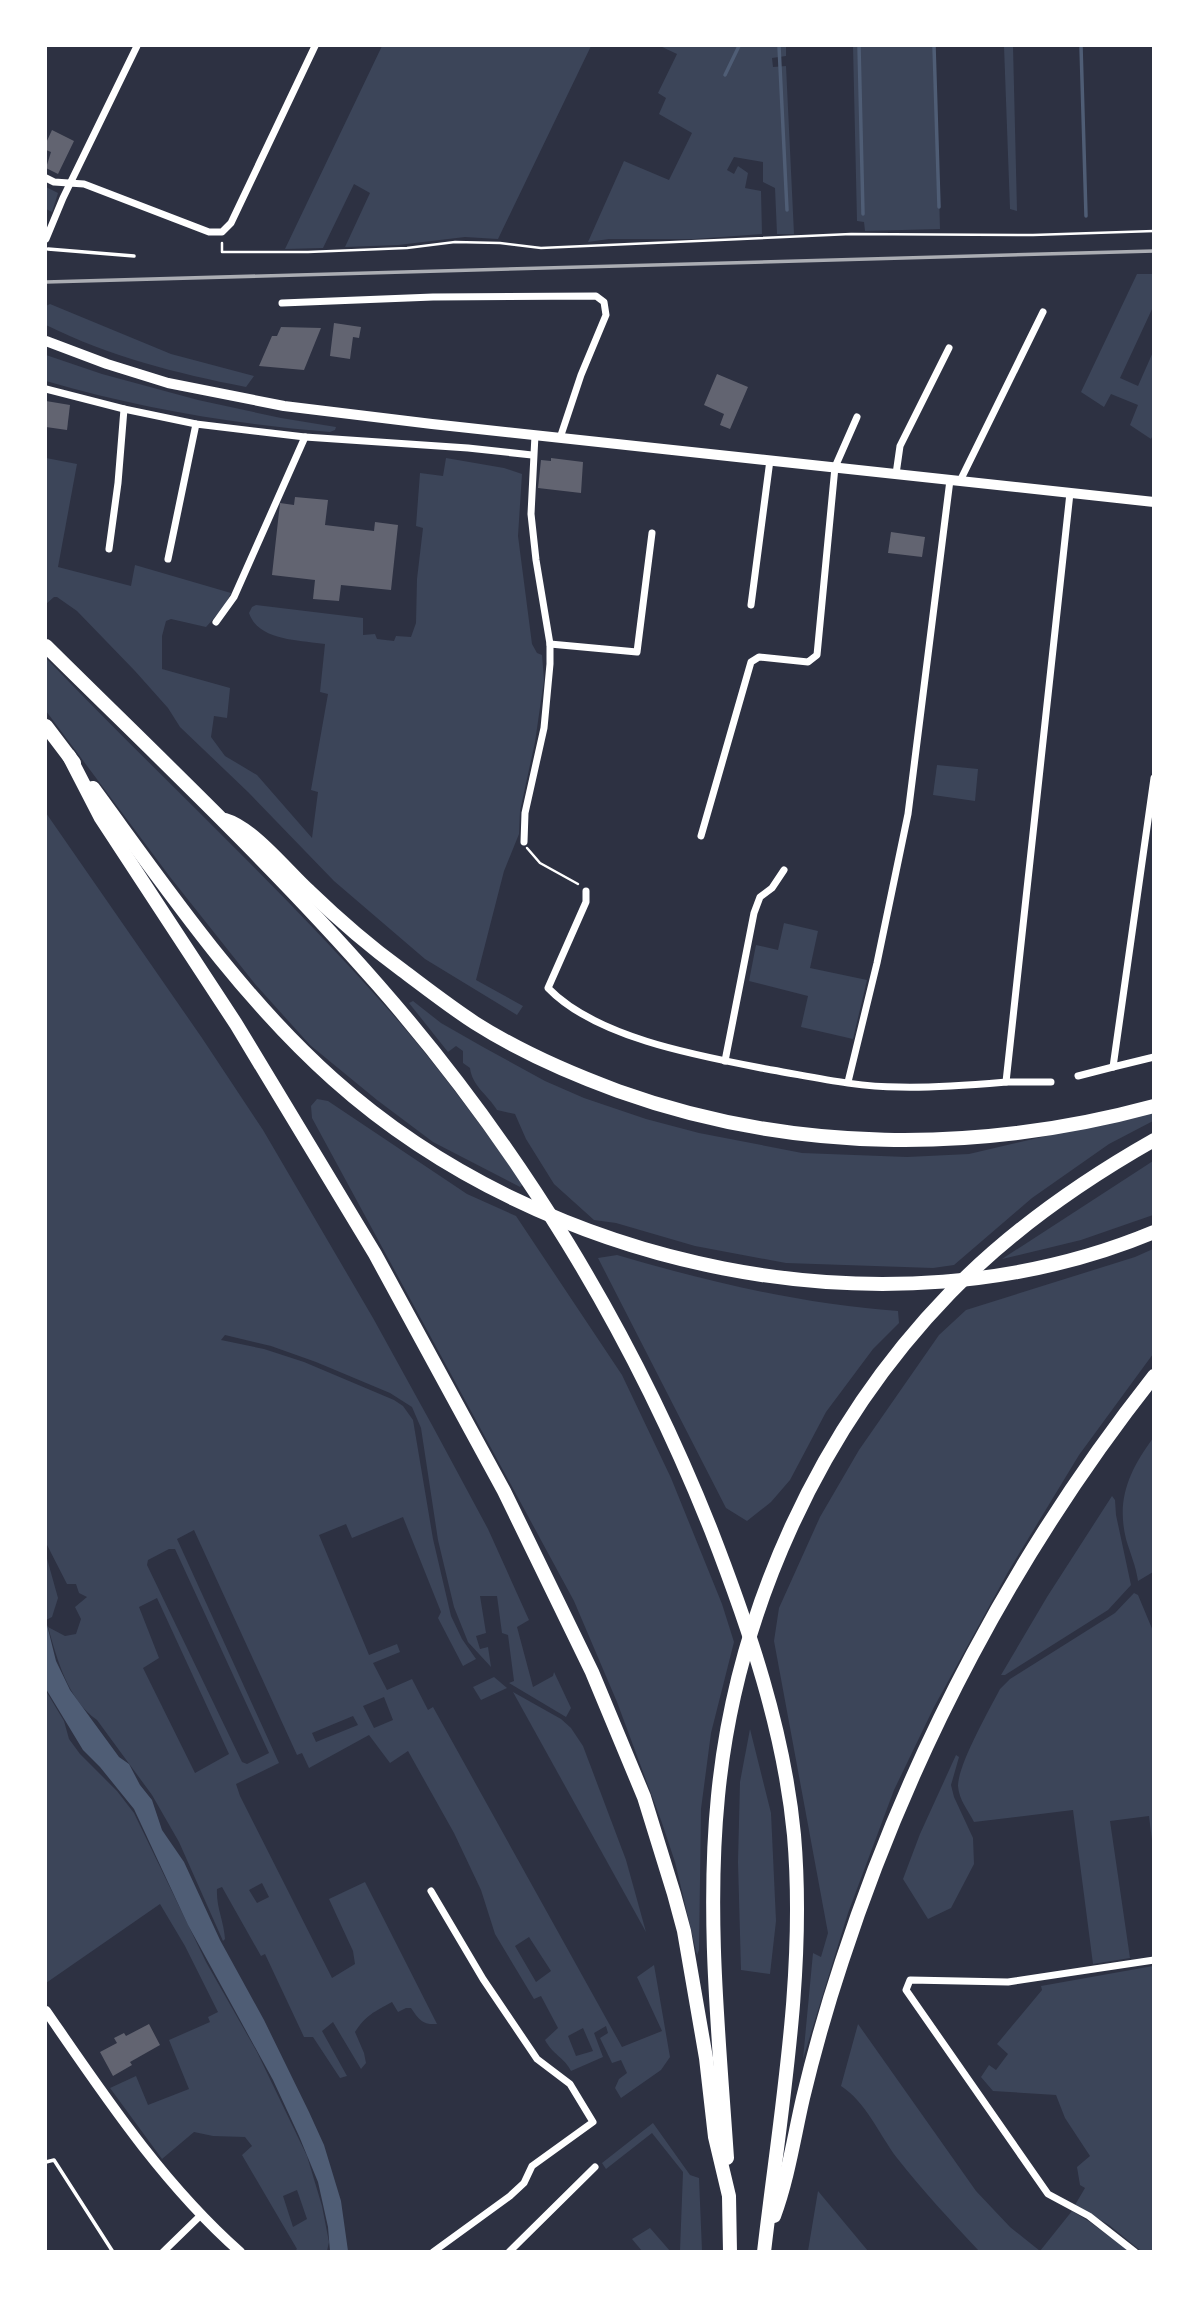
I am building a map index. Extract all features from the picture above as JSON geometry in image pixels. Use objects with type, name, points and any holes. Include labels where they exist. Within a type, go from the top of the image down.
[{"type":"highway","points":[[46,646],[327,928],[400,1010],[481,1113],[557,1224],[606,1308],[666,1425],[705,1516],[765,1686],[790,1800],[797,1901],[792,2005],[764,2248]]},
{"type":"highway","points":[[46,726],[202,935],[284,1032],[335,1081],[385,1122],[442,1160],[503,1193],[604,1235],[688,1261],[754,1275],[821,1282],[946,1282],[1012,1273],[1078,1258],[1153,1232]]},
{"type":"highway","points":[[69,756],[101,818],[236,1024],[362,1231],[473,1431],[564,1611],[644,1797],[674,1894],[694,1987],[715,2137],[729,2196]]},
{"type":"highway","points":[[217,817],[246,830],[363,939],[432,993],[476,1023],[566,1070],[661,1105],[726,1122],[771,1130],[828,1138],[895,1141],[962,1140],[1029,1132],[1095,1121],[1153,1106]]},
{"type":"highway","points":[[730,2252],[715,1960],[715,1828],[735,1693],[750,1635],[775,1565],[803,1503],[836,1444],[893,1361],[937,1308],[984,1260],[1037,1217],[1153,1140]]},
{"type":"highway","points":[[764,2248],[786,2176],[807,2080],[841,1962],[875,1867],[914,1774],[973,1653],[1017,1575],[1077,1480],[1153,1376]]},
{"type":"main road","points":[[46,341],[146,377],[222,396],[328,412],[1153,502]]},
{"type":"street","points":[[48,249],[46,239],[70,183],[137,46]]},
{"type":"street","points":[[46,178],[84,184],[209,232],[222,232],[231,223],[315,46]]},
{"type":"street","points":[[282,303],[596,296],[604,302],[606,315],[581,375],[560,438]]},
{"type":"street","points":[[848,1082],[877,963],[908,814],[955,480],[1042,312]]},
{"type":"street","points":[[896,474],[900,446],[949,348]]},
{"type":"street","points":[[46,389],[124,410],[196,424],[305,438],[468,447],[532,455]]},
{"type":"street","points":[[109,549],[124,410]]},
{"type":"street","points":[[701,836],[751,662],[759,657],[808,662],[817,655],[835,467],[857,417]]},
{"type":"street","points":[[168,559],[196,424]]},
{"type":"street","points":[[524,842],[525,813],[549,693],[551,644],[531,514],[535,435]]},
{"type":"street","points":[[216,622],[234,597],[305,438]]},
{"type":"street","points":[[751,606],[770,460]]},
{"type":"street","points":[[1006,1082],[1070,493]]},
{"type":"street","points":[[551,644],[638,652],[652,533]]},
{"type":"street","points":[[1113,1067],[1153,778]]},
{"type":"street","points":[[725,1061],[754,913],[760,897],[772,888],[784,870]]},
{"type":"street","points":[[586,891],[586,902],[548,988],[558,998],[593,1019],[627,1033],[677,1051],[848,1082],[897,1087],[1051,1082]]},
{"type":"street","points":[[1078,1076],[1153,1057]]},
{"type":"street","points":[[431,1891],[483,1979],[537,2059],[570,2084],[593,2122],[532,2165],[524,2183],[510,2196],[433,2252]]},
{"type":"street","points":[[1135,2252],[1089,2216],[1048,2194],[906,1990],[910,1980],[1008,1982],[1153,1960]]},
{"type":"street","points":[[46,2011],[128,2126],[180,2193],[240,2252]]},
{"type":"street","points":[[509,2252],[595,2167]]},
{"type":"street","points":[[163,2252],[201,2215]]},
{"type":"lane","points":[[48,249],[134,256]]},
{"type":"lane","points":[[46,2162],[54,2160],[113,2252]]},
{"type":"path","points":[[222,232],[222,252],[308,252],[407,248],[455,242],[541,248],[743,241],[851,234],[1033,235],[1153,231]]},
{"type":"path","points":[[524,842],[540,863],[574,880],[586,891]]},
{"type":"shaded area","points":[[382,46],[591,46],[498,239],[465,237],[398,245],[345,247],[370,193],[354,184],[323,248],[285,249]]},
{"type":"shaded area","points":[[660,46],[786,46],[786,56],[772,58],[773,67],[786,66],[794,234],[777,234],[775,188],[763,182],[763,162],[734,157],[727,170],[734,174],[738,166],[748,173],[745,188],[761,191],[762,234],[588,242],[624,161],[669,180],[692,133],[659,114],[666,98],[658,93],[677,54]]},
{"type":"shaded area","points":[[853,46],[935,46],[940,229],[865,231],[864,222],[857,221]]},
{"type":"shaded area","points":[[1004,46],[1013,46],[1017,211],[1010,209]]},
{"type":"shaded area","points":[[46,187],[58,193],[52,212],[46,209]]},
{"type":"shaded area","points":[[1137,274],[1153,274],[1153,307],[1120,378],[1138,386],[1153,352],[1154,433],[1151,439],[1130,425],[1138,405],[1111,394],[1104,407],[1081,392]]},
{"type":"shaded area","points":[[50,304],[171,354],[254,376],[246,387],[169,370],[119,355],[46,325],[46,306]]},
{"type":"shaded area","points":[[46,355],[102,374],[198,400],[336,427],[330,432],[222,419],[81,391],[46,381]]},
{"type":"shaded area","points":[[46,458],[77,464],[58,567],[131,586],[135,565],[231,593],[224,607],[206,627],[171,619],[166,621],[162,636],[162,669],[230,688],[227,718],[214,716],[211,737],[225,756],[257,775],[312,838],[318,792],[311,790],[328,694],[320,692],[325,644],[281,638],[261,629],[249,613],[252,607],[256,605],[363,618],[363,635],[375,634],[377,639],[394,641],[396,636],[411,637],[416,623],[417,579],[423,528],[416,526],[420,473],[443,476],[446,458],[504,468],[522,474],[518,536],[532,644],[537,653],[542,655],[544,680],[535,742],[520,811],[519,834],[504,871],[476,980],[523,1006],[517,1015],[425,959],[334,881],[248,792],[180,727],[168,708],[77,611],[57,597],[46,604]]},
{"type":"shaded area","points":[[46,658],[304,918],[387,1008],[474,1116],[523,1184],[520,1187],[433,1142],[377,1100],[310,1045],[255,984],[170,877],[46,711]]},
{"type":"shaded area","points":[[937,765],[978,769],[975,801],[933,795]]},
{"type":"shaded area","points":[[46,813],[263,1130],[373,1318],[488,1529],[529,1620],[517,1627],[533,1687],[553,1676],[554,1672],[571,1708],[566,1717],[509,1683],[514,1681],[508,1635],[502,1633],[497,1596],[480,1596],[486,1633],[476,1636],[480,1649],[488,1647],[491,1667],[468,1642],[454,1607],[438,1540],[421,1428],[412,1407],[390,1393],[271,1346],[225,1335],[221,1340],[264,1349],[304,1362],[394,1400],[403,1406],[413,1420],[433,1539],[451,1616],[476,1659],[463,1666],[438,1618],[441,1612],[403,1517],[352,1538],[346,1524],[319,1535],[369,1655],[397,1644],[400,1652],[373,1663],[387,1690],[412,1679],[428,1710],[433,1707],[622,2047],[662,2031],[637,1977],[654,1965],[670,2057],[661,2070],[621,2098],[615,2088],[619,2079],[627,2073],[621,2060],[612,2063],[600,2038],[608,2033],[606,2026],[594,2033],[603,2057],[571,2071],[551,2049],[545,2040],[558,2028],[541,1996],[534,1999],[495,1934],[481,1890],[454,1833],[408,1751],[390,1763],[369,1735],[309,1768],[302,1753],[297,1755],[194,1530],[177,1539],[279,1763],[236,1784],[240,1796],[332,1978],[355,1964],[353,1951],[329,1899],[365,1882],[437,2024],[422,2021],[411,2008],[398,2012],[392,2002],[375,2011],[355,2032],[366,2063],[361,2069],[333,2022],[322,2031],[347,2076],[340,2078],[313,2037],[304,2037],[265,1954],[261,1956],[222,1887],[217,1889],[217,1896],[225,1939],[223,1941],[179,1842],[152,1795],[97,1720],[78,1702],[71,1690],[48,1627],[65,1636],[76,1634],[81,1619],[75,1607],[87,1597],[79,1593],[76,1584],[67,1584],[46,1543]],"holes":[[[169,1549],[175,1549],[269,1753],[247,1764],[242,1762],[147,1565],[148,1560]],[[157,1598],[229,1754],[195,1773],[143,1668],[159,1658],[139,1607]],[[384,1697],[393,1720],[374,1728],[363,1706]],[[353,1716],[358,1725],[316,1742],[312,1733]],[[262,1883],[269,1897],[257,1903],[249,1890]],[[529,1937],[551,1971],[536,1982],[515,1946]],[[583,2028],[593,2051],[576,2056],[568,2036]]]},
{"type":"shaded area","points":[[784,923],[818,931],[810,968],[867,980],[853,1039],[801,1027],[808,996],[749,981],[756,945],[778,950]]},
{"type":"shaded area","points":[[413,1001],[441,1023],[483,1047],[545,1081],[584,1098],[699,1133],[802,1153],[907,1157],[969,1154],[1153,1111],[1153,1121],[1109,1144],[1032,1198],[954,1265],[933,1268],[786,1263],[695,1246],[616,1223],[594,1220],[554,1184],[526,1139],[515,1114],[497,1110],[477,1085],[470,1068],[463,1063],[463,1051],[456,1046],[448,1052],[409,1003]]},
{"type":"shaded area","points":[[317,1099],[328,1101],[467,1194],[516,1216],[622,1375],[671,1478],[722,1604],[734,1642],[711,1733],[701,1809],[697,1955],[675,1862],[662,1823],[617,1702],[574,1601],[312,1118],[311,1106]]},
{"type":"shaded area","points":[[1153,1161],[1153,1215],[1081,1240],[1002,1259]]},
{"type":"shaded area","points":[[1153,1249],[1153,1354],[1079,1455],[1008,1572],[934,1707],[894,1790],[848,1913],[803,2059],[813,1953],[821,1957],[828,1933],[774,1641],[779,1608],[820,1517],[859,1450],[939,1335],[966,1310]]},
{"type":"shaded area","points":[[617,1255],[686,1274],[791,1297],[898,1311],[899,1323],[873,1349],[826,1412],[790,1480],[771,1502],[747,1521],[726,1508],[598,1258]]},
{"type":"shaded area","points":[[1153,1438],[1153,1572],[1138,1581],[1123,1524],[1124,1497],[1132,1473]]},
{"type":"shaded area","points":[[1112,1496],[1131,1585],[1108,1610],[1001,1675],[1047,1597]]},
{"type":"shaded area","points":[[46,1555],[58,1598],[52,1617],[46,1620]]},
{"type":"shaded area","points":[[1134,1593],[1138,1595],[1153,1631],[1153,1849],[1149,1816],[1110,1821],[1130,1958],[1093,1964],[1073,1810],[974,1822],[958,1786],[968,1752],[1000,1689],[1010,1679],[1115,1613]]},
{"type":"shaded area","points":[[46,1621],[56,1661],[70,1690],[119,1757],[129,1764],[152,1800],[162,1830],[184,1862],[220,1940],[264,2020],[309,2112],[324,2145],[341,2201],[348,2251],[330,2251],[328,2227],[318,2182],[299,2136],[273,2080],[188,1925],[134,1809],[83,1750],[46,1689]]},
{"type":"shaded area","points":[[494,1677],[507,1688],[481,1700],[473,1687]]},
{"type":"shaded area","points":[[46,1691],[64,1721],[69,1739],[134,1813],[206,1962],[257,2052],[307,2156],[322,2206],[329,2242],[327,2251],[295,2251],[297,2249],[242,2155],[252,2146],[245,2137],[213,2136],[194,2132],[162,2159],[110,2088],[136,2076],[148,2105],[189,2089],[169,2040],[210,2022],[208,2017],[218,2012],[185,1946],[160,1904],[46,1983]],"holes":[[[297,2190],[307,2219],[293,2227],[283,2196]]]},
{"type":"shaded area","points":[[513,1692],[561,1719],[583,1746],[626,1860],[646,1932]]},
{"type":"shaded area","points":[[750,1729],[771,1813],[776,1921],[770,1974],[741,1970],[738,1862],[740,1782]]},
{"type":"shaded area","points":[[956,1755],[959,1757],[951,1785],[973,1838],[974,1864],[951,1908],[928,1919],[903,1879]]},
{"type":"shaded area","points":[[1153,1966],[1153,2251],[1141,2251],[1109,2225],[1075,2205],[1085,2188],[1080,2185],[1077,2167],[1090,2156],[1065,2118],[1056,2095],[993,2091],[981,2077],[989,2065],[996,2070],[1008,2054],[997,2044],[1042,1990],[1041,1986]]},
{"type":"shaded area","points":[[858,2024],[976,2191],[1010,2227],[1040,2251],[979,2251],[897,2158],[865,2109],[841,2086]]},
{"type":"shaded area","points":[[653,2123],[690,2175],[699,2178],[702,2251],[680,2251],[683,2172],[652,2133],[606,2169],[602,2163]]},
{"type":"shaded area","points":[[818,2191],[868,2251],[808,2251]]},
{"type":"shaded area","points":[[1072,2211],[1129,2251],[1040,2251]]},
{"type":"shaded area","points":[[650,2228],[670,2251],[642,2251],[632,2239]]},
{"type":"building","points":[[52,130],[74,141],[58,174],[46,168],[51,152],[46,150],[46,143]]},
{"type":"building","points":[[334,323],[361,327],[359,338],[353,337],[350,359],[330,356]]},
{"type":"building","points":[[281,327],[321,328],[304,370],[259,366],[272,336],[277,336]]},
{"type":"building","points":[[717,374],[748,387],[730,429],[720,425],[724,414],[704,405]]},
{"type":"building","points":[[46,401],[70,405],[67,430],[46,427]]},
{"type":"building","points":[[551,458],[583,462],[581,493],[538,488],[541,460],[551,461]]},
{"type":"building","points":[[295,497],[328,500],[325,525],[374,531],[375,522],[398,525],[391,590],[341,585],[339,601],[313,599],[315,580],[272,575],[280,503],[294,505]]},
{"type":"building","points":[[891,532],[925,537],[922,557],[888,553]]},
{"type":"building","points":[[149,2024],[160,2045],[130,2062],[132,2065],[113,2076],[100,2052],[117,2043],[114,2038],[124,2033],[126,2036]]},
{"type":"waterway","points":[[725,75],[739,46]]},
{"type":"waterway","points":[[779,46],[787,210]]},
{"type":"waterway","points":[[859,46],[863,214]]},
{"type":"waterway","points":[[934,46],[939,207]]},
{"type":"waterway","points":[[1081,46],[1086,216]]},
{"type":"railway","points":[[46,282],[1154,251]]}]
